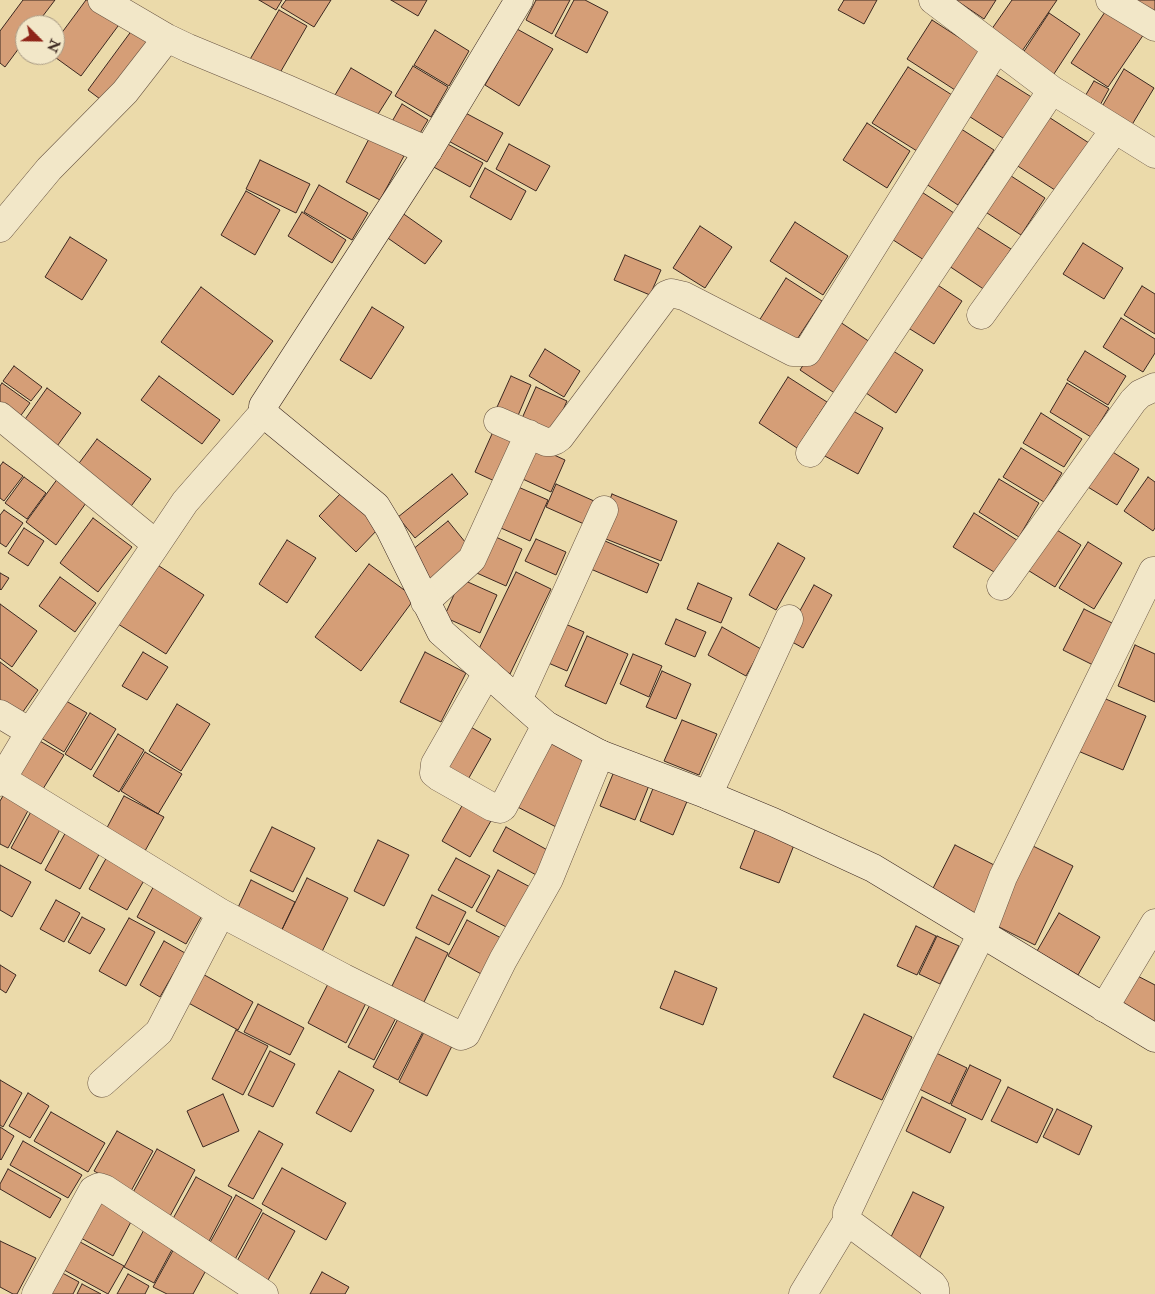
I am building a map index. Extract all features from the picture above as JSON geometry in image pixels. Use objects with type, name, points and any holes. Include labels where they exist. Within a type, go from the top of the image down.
[{"type":"street","points":[[102,0],[167,38],[287,88],[428,152]]},
{"type":"street","points":[[520,0],[428,152],[263,406],[263,413],[185,502],[30,732],[1,780],[221,913],[419,1016],[463,1036],[466,1034],[503,960],[549,879],[600,754]]},
{"type":"street","points":[[933,0],[1052,90],[1155,154]]},
{"type":"street","points":[[1110,0],[1155,27]]},
{"type":"street","points":[[0,228],[48,169],[125,92],[167,38]]},
{"type":"street","points":[[498,421],[546,442],[551,442],[560,437],[666,295],[671,293],[684,296],[793,352],[807,352],[996,49]]},
{"type":"street","points":[[810,453],[1052,90]]},
{"type":"street","points":[[981,315],[1115,129]]},
{"type":"street","points":[[1001,586],[1133,400],[1140,394],[1155,387]]},
{"type":"street","points":[[263,413],[376,506],[390,529],[441,632],[546,725],[600,754],[773,822],[873,868],[981,935],[1155,1038]]},
{"type":"street","points":[[0,416],[156,544]]},
{"type":"street","points":[[425,602],[472,559],[528,434]]},
{"type":"street","points":[[518,700],[604,510]]},
{"type":"street","points":[[803,1294],[847,1222],[847,1212],[860,1183],[981,935],[1003,877],[1154,570]]},
{"type":"street","points":[[708,795],[789,618]]},
{"type":"street","points":[[487,673],[435,764],[434,773],[492,807],[500,809],[503,807],[546,725]]},
{"type":"street","points":[[0,714],[30,732]]},
{"type":"street","points":[[102,1083],[161,1030],[221,913]]},
{"type":"street","points":[[1104,1008],[1155,923]]},
{"type":"street","points":[[36,1294],[93,1190],[99,1187],[264,1294]]},
{"type":"street","points":[[847,1222],[932,1284],[935,1288],[935,1294]]},
{"type":"building","points":[[23,0],[55,0],[44,15],[15,15],[15,54],[5,67],[0,63],[0,31]]},
{"type":"building","points":[[86,0],[91,0],[121,22],[81,76],[65,64],[65,28]]},
{"type":"building","points":[[259,0],[282,0],[276,10]]},
{"type":"building","points":[[286,0],[331,0],[314,27],[281,7]]},
{"type":"building","points":[[391,0],[427,0],[418,16]]},
{"type":"building","points":[[536,0],[570,0],[552,34],[526,20]]},
{"type":"building","points":[[574,0],[585,0],[608,12],[587,53],[555,36]]},
{"type":"building","points":[[844,0],[877,0],[864,24],[838,10]]},
{"type":"building","points":[[956,0],[996,0],[984,19]]},
{"type":"building","points":[[1012,0],[1057,0],[1020,54],[989,33]]},
{"type":"building","points":[[1135,0],[1155,0],[1155,12]]},
{"type":"building","points":[[1109,6],[1146,31],[1108,87],[1071,63]]},
{"type":"building","points":[[279,10],[307,26],[277,78],[249,61]]},
{"type":"building","points":[[1049,13],[1080,34],[1050,80],[1019,59]]},
{"type":"building","points":[[932,20],[980,51],[955,90],[907,59]]},
{"type":"building","points":[[135,26],[151,38],[104,102],[88,90]]},
{"type":"building","points":[[517,29],[553,49],[519,106],[485,85]]},
{"type":"building","points":[[435,30],[469,51],[449,86],[414,65]]},
{"type":"building","points":[[413,66],[448,87],[431,117],[395,96]]},
{"type":"building","points":[[908,67],[952,95],[917,151],[872,123]]},
{"type":"building","points":[[351,68],[392,92],[375,119],[335,95]]},
{"type":"building","points":[[1124,69],[1154,88],[1130,128],[1100,110]]},
{"type":"building","points":[[990,71],[1033,98],[1006,140],[964,113]]},
{"type":"building","points":[[1094,81],[1109,89],[1099,107],[1084,98]]},
{"type":"building","points":[[402,104],[428,120],[416,140],[390,125]]},
{"type":"building","points":[[458,109],[503,133],[487,162],[443,138]]},
{"type":"building","points":[[1044,114],[1089,143],[1058,192],[1013,163]]},
{"type":"building","points":[[867,123],[910,151],[887,188],[843,160]]},
{"type":"building","points":[[955,125],[994,150],[958,205],[920,180]]},
{"type":"building","points":[[370,137],[404,156],[380,200],[346,182]]},
{"type":"building","points":[[442,141],[483,163],[470,187],[430,165]]},
{"type":"building","points":[[509,144],[550,166],[536,191],[496,169]]},
{"type":"building","points":[[260,160],[310,184],[296,213],[246,189]]},
{"type":"building","points":[[485,168],[526,191],[511,220],[470,197]]},
{"type":"building","points":[[1008,174],[1045,198],[1021,235],[984,211]]},
{"type":"building","points":[[319,185],[368,213],[352,240],[304,212]]},
{"type":"building","points":[[914,187],[954,213],[924,260],[884,234]]},
{"type":"building","points":[[246,191],[280,210],[255,255],[221,235]]},
{"type":"building","points":[[398,210],[442,241],[425,264],[382,234]]},
{"type":"building","points":[[302,212],[346,240],[332,263],[288,236]]},
{"type":"building","points":[[795,222],[848,256],[823,295],[770,261]]},
{"type":"building","points":[[972,224],[1011,249],[985,290],[946,264]]},
{"type":"building","points":[[700,226],[732,247],[705,288],[673,268]]},
{"type":"building","points":[[70,237],[107,260],[82,300],[45,277]]},
{"type":"building","points":[[1083,243],[1123,268],[1104,299],[1063,274]]},
{"type":"building","points":[[625,255],[661,270],[650,295],[614,280]]},
{"type":"building","points":[[786,278],[822,301],[792,347],[757,324]]},
{"type":"building","points":[[930,280],[962,301],[934,344],[902,324]]},
{"type":"building","points":[[1142,286],[1155,294],[1155,334],[1124,315]]},
{"type":"building","points":[[201,287],[273,341],[233,395],[161,342]]},
{"type":"building","points":[[372,307],[404,327],[371,379],[340,360]]},
{"type":"building","points":[[834,318],[870,342],[836,394],[800,370]]},
{"type":"building","points":[[1121,318],[1155,339],[1155,353],[1143,372],[1103,347]]},
{"type":"building","points":[[887,347],[923,370],[896,413],[860,389]]},
{"type":"building","points":[[545,349],[580,371],[564,397],[529,376]]},
{"type":"building","points":[[1085,351],[1126,376],[1108,405],[1067,380]]},
{"type":"building","points":[[14,366],[42,387],[31,401],[3,381]]},
{"type":"building","points":[[159,376],[220,420],[202,444],[141,400]]},
{"type":"building","points":[[511,376],[531,385],[514,425],[493,416]]},
{"type":"building","points":[[788,377],[827,402],[797,448],[759,423]]},
{"type":"building","points":[[2,383],[30,403],[19,418],[0,403],[0,386]]},
{"type":"building","points":[[1067,383],[1109,408],[1091,437],[1050,412]]},
{"type":"building","points":[[536,387],[567,401],[550,439],[519,425]]},
{"type":"building","points":[[47,388],[81,413],[55,449],[21,425]]},
{"type":"building","points":[[848,408],[883,428],[858,474],[823,455]]},
{"type":"building","points":[[1041,413],[1082,439],[1064,467],[1023,443]]},
{"type":"building","points":[[496,425],[522,437],[501,484],[475,472]]},
{"type":"building","points":[[97,439],[151,479],[129,509],[74,470]]},
{"type":"building","points":[[528,443],[565,460],[551,492],[514,475]]},
{"type":"building","points":[[1105,447],[1139,469],[1117,505],[1083,484]]},
{"type":"building","points":[[1021,448],[1062,473],[1044,502],[1003,477]]},
{"type":"building","points":[[3,462],[23,476],[4,501],[0,498],[0,466]]},
{"type":"building","points":[[61,474],[91,496],[56,545],[26,522]]},
{"type":"building","points":[[452,474],[468,494],[415,538],[398,517]]},
{"type":"building","points":[[24,477],[46,493],[27,519],[5,503]]},
{"type":"building","points":[[1148,477],[1155,482],[1155,528],[1153,531],[1124,511]]},
{"type":"building","points":[[999,479],[1039,503],[1019,537],[979,512]]},
{"type":"building","points":[[509,483],[548,500],[530,541],[492,524]]},
{"type":"building","points":[[556,484],[594,501],[584,524],[546,507]]},
{"type":"building","points":[[342,492],[379,528],[356,552],[319,516]]},
{"type":"building","points":[[612,494],[677,521],[661,561],[596,535]]},
{"type":"building","points":[[4,510],[23,523],[6,547],[0,543],[0,515]]},
{"type":"building","points":[[974,513],[1020,542],[999,575],[953,547]]},
{"type":"building","points":[[93,518],[132,547],[98,592],[60,563]]},
{"type":"building","points":[[448,521],[470,548],[429,581],[407,554]]},
{"type":"building","points":[[1052,527],[1081,545],[1055,587],[1026,569]]},
{"type":"building","points":[[24,528],[44,541],[28,566],[8,553]]},
{"type":"building","points":[[487,533],[522,549],[506,586],[470,570]]},
{"type":"building","points":[[598,538],[659,564],[647,593],[586,567]]},
{"type":"building","points":[[536,539],[566,552],[556,575],[525,561]]},
{"type":"building","points":[[287,540],[316,558],[287,603],[259,584]]},
{"type":"building","points":[[1088,542],[1122,563],[1094,609],[1059,588]]},
{"type":"building","points":[[778,543],[805,558],[776,610],[749,595]]},
{"type":"building","points":[[156,564],[204,595],[166,654],[118,624]]},
{"type":"building","points":[[369,564],[415,598],[361,671],[315,637]]},
{"type":"building","points":[[516,572],[551,589],[510,674],[475,657]]},
{"type":"building","points":[[0,573],[9,578],[1,590],[0,589]]},
{"type":"building","points":[[60,577],[96,603],[75,632],[39,606]]},
{"type":"building","points":[[461,579],[497,595],[480,633],[444,617]]},
{"type":"building","points":[[698,583],[732,598],[721,623],[687,609]]},
{"type":"building","points":[[814,585],[832,595],[803,648],[785,638]]},
{"type":"building","points":[[0,604],[37,631],[12,667],[0,658]]},
{"type":"building","points":[[1084,609],[1116,625],[1095,666],[1063,650]]},
{"type":"building","points":[[676,619],[706,632],[695,657],[665,644]]},
{"type":"building","points":[[556,620],[584,632],[567,671],[539,659]]},
{"type":"building","points":[[722,627],[761,649],[746,676],[708,655]]},
{"type":"building","points":[[587,636],[628,654],[606,704],[565,686]]},
{"type":"building","points":[[1135,645],[1155,654],[1155,702],[1118,686]]},
{"type":"building","points":[[143,652],[168,667],[147,700],[122,686]]},
{"type":"building","points":[[425,652],[466,673],[441,722],[400,702]]},
{"type":"building","points":[[633,654],[662,666],[649,697],[620,684]]},
{"type":"building","points":[[0,662],[38,690],[20,716],[0,702]]},
{"type":"building","points":[[662,671],[691,684],[676,719],[646,707]]},
{"type":"building","points":[[1101,697],[1146,716],[1123,770],[1078,751]]},
{"type":"building","points":[[61,698],[87,713],[64,752],[38,736]]},
{"type":"building","points":[[177,704],[210,724],[181,771],[149,751]]},
{"type":"building","points":[[90,713],[116,729],[91,770],[65,754]]},
{"type":"building","points":[[682,720],[717,734],[699,775],[664,761]]},
{"type":"building","points":[[464,723],[491,739],[466,783],[438,767]]},
{"type":"building","points":[[546,733],[594,758],[558,828],[510,803]]},
{"type":"building","points":[[118,734],[144,750],[119,792],[93,776]]},
{"type":"building","points":[[38,740],[64,755],[38,797],[12,781]]},
{"type":"building","points":[[145,752],[182,774],[158,814],[121,791]]},
{"type":"building","points":[[615,769],[650,783],[635,820],[600,806]]},
{"type":"building","points":[[654,786],[688,799],[673,835],[640,821]]},
{"type":"building","points":[[6,791],[31,805],[8,848],[0,844],[0,801]]},
{"type":"building","points":[[124,796],[164,817],[141,858],[102,837]]},
{"type":"building","points":[[467,797],[495,814],[470,857],[442,841]]},
{"type":"building","points":[[33,808],[63,824],[41,864],[11,848]]},
{"type":"building","points":[[757,825],[796,840],[779,883],[740,868]]},
{"type":"building","points":[[272,827],[315,848],[293,892],[250,871]]},
{"type":"building","points":[[506,827],[551,852],[538,876],[493,851]]},
{"type":"building","points":[[67,830],[102,849],[80,889],[45,870]]},
{"type":"building","points":[[378,840],[409,855],[384,906],[354,891]]},
{"type":"building","points":[[1029,844],[1073,866],[1035,945],[991,923]]},
{"type":"building","points":[[955,845],[998,867],[971,922],[927,900]]},
{"type":"building","points":[[108,855],[146,877],[127,910],[89,889]]},
{"type":"building","points":[[456,858],[490,876],[472,908],[438,890]]},
{"type":"building","points":[[0,865],[31,882],[12,917],[0,910]]},
{"type":"building","points":[[498,870],[532,888],[510,929],[476,911]]},
{"type":"building","points":[[307,878],[348,898],[318,960],[277,940]]},
{"type":"building","points":[[251,880],[295,902],[277,940],[233,918]]},
{"type":"building","points":[[155,884],[204,912],[186,944],[137,917]]},
{"type":"building","points":[[432,895],[466,912],[449,945],[416,928]]},
{"type":"building","points":[[56,900],[80,913],[64,942],[40,929]]},
{"type":"building","points":[[1059,913],[1100,937],[1078,975],[1037,951]]},
{"type":"building","points":[[82,917],[105,929],[90,954],[68,942]]},
{"type":"building","points":[[129,918],[155,932],[126,986],[99,971]]},
{"type":"building","points":[[467,920],[503,939],[483,975],[448,956]]},
{"type":"building","points":[[916,926],[936,936],[917,975],[897,966]]},
{"type":"building","points":[[937,936],[959,946],[940,984],[919,974]]},
{"type":"building","points":[[416,937],[448,953],[423,1004],[391,988]]},
{"type":"building","points":[[164,941],[185,953],[160,997],[140,985]]},
{"type":"building","points":[[0,965],[16,975],[6,993],[0,989]]},
{"type":"building","points":[[675,971],[717,988],[703,1025],[660,1008]]},
{"type":"building","points":[[1128,971],[1155,985],[1155,1025],[1112,1002]]},
{"type":"building","points":[[199,972],[253,1002],[238,1030],[183,1000]]},
{"type":"building","points":[[330,980],[368,999],[346,1043],[308,1023]]},
{"type":"building","points":[[373,999],[399,1012],[374,1060],[348,1047]]},
{"type":"building","points":[[258,1004],[304,1028],[290,1055],[244,1032]]},
{"type":"building","points":[[401,1013],[426,1026],[398,1080],[373,1067]]},
{"type":"building","points":[[864,1014],[912,1037],[882,1100],[833,1077]]},
{"type":"building","points":[[426,1028],[454,1042],[427,1096],[399,1082]]},
{"type":"building","points":[[236,1030],[268,1046],[243,1095],[212,1079]]},
{"type":"building","points":[[270,1051],[295,1064],[273,1107],[248,1095]]},
{"type":"building","points":[[932,1051],[967,1068],[950,1104],[915,1087]]},
{"type":"building","points":[[970,1065],[1001,1080],[982,1120],[951,1105]]},
{"type":"building","points":[[339,1071],[374,1090],[351,1132],[316,1113]]},
{"type":"building","points":[[0,1080],[22,1093],[3,1127],[0,1125]]},
{"type":"building","points":[[1008,1087],[1053,1109],[1037,1143],[991,1121]]},
{"type":"building","points":[[28,1093],[49,1106],[30,1138],[9,1126]]},
{"type":"building","points":[[223,1094],[239,1131],[203,1147],[187,1111]]},
{"type":"building","points":[[922,1097],[966,1119],[950,1153],[906,1131]]},
{"type":"building","points":[[1057,1109],[1092,1126],[1079,1155],[1043,1137]]},
{"type":"building","points":[[51,1112],[105,1143],[88,1172],[34,1141]]},
{"type":"building","points":[[0,1127],[14,1136],[1,1160],[0,1159]]},
{"type":"building","points":[[117,1131],[153,1151],[131,1191],[94,1171]]},
{"type":"building","points":[[259,1131],[283,1144],[253,1199],[228,1186]]},
{"type":"building","points":[[23,1141],[82,1175],[68,1198],[10,1165]]},
{"type":"building","points":[[157,1149],[195,1170],[169,1218],[131,1196]]},
{"type":"building","points":[[282,1168],[346,1203],[326,1240],[262,1204]]},
{"type":"building","points":[[8,1169],[61,1199],[50,1218],[0,1189],[0,1184]]},
{"type":"building","points":[[196,1177],[232,1197],[207,1245],[170,1224]]},
{"type":"building","points":[[913,1192],[944,1207],[919,1259],[888,1243]]},
{"type":"building","points":[[236,1195],[262,1210],[233,1263],[207,1248]]},
{"type":"building","points":[[92,1196],[133,1218],[113,1256],[72,1233]]},
{"type":"building","points":[[263,1213],[295,1231],[268,1280],[236,1263]]},
{"type":"building","points":[[146,1226],[176,1242],[154,1283],[124,1267]]},
{"type":"building","points":[[71,1237],[124,1266],[108,1294],[55,1265]]},
{"type":"building","points":[[0,1241],[36,1258],[17,1294],[13,1294],[0,1287]]},
{"type":"building","points":[[176,1245],[210,1263],[193,1294],[167,1294],[153,1287]]},
{"type":"building","points":[[55,1269],[79,1282],[73,1294],[41,1294]]},
{"type":"building","points":[[322,1272],[349,1287],[345,1294],[310,1294]]},
{"type":"building","points":[[128,1274],[149,1286],[145,1294],[117,1294]]},
{"type":"building","points":[[82,1284],[101,1294],[77,1294]]}]
